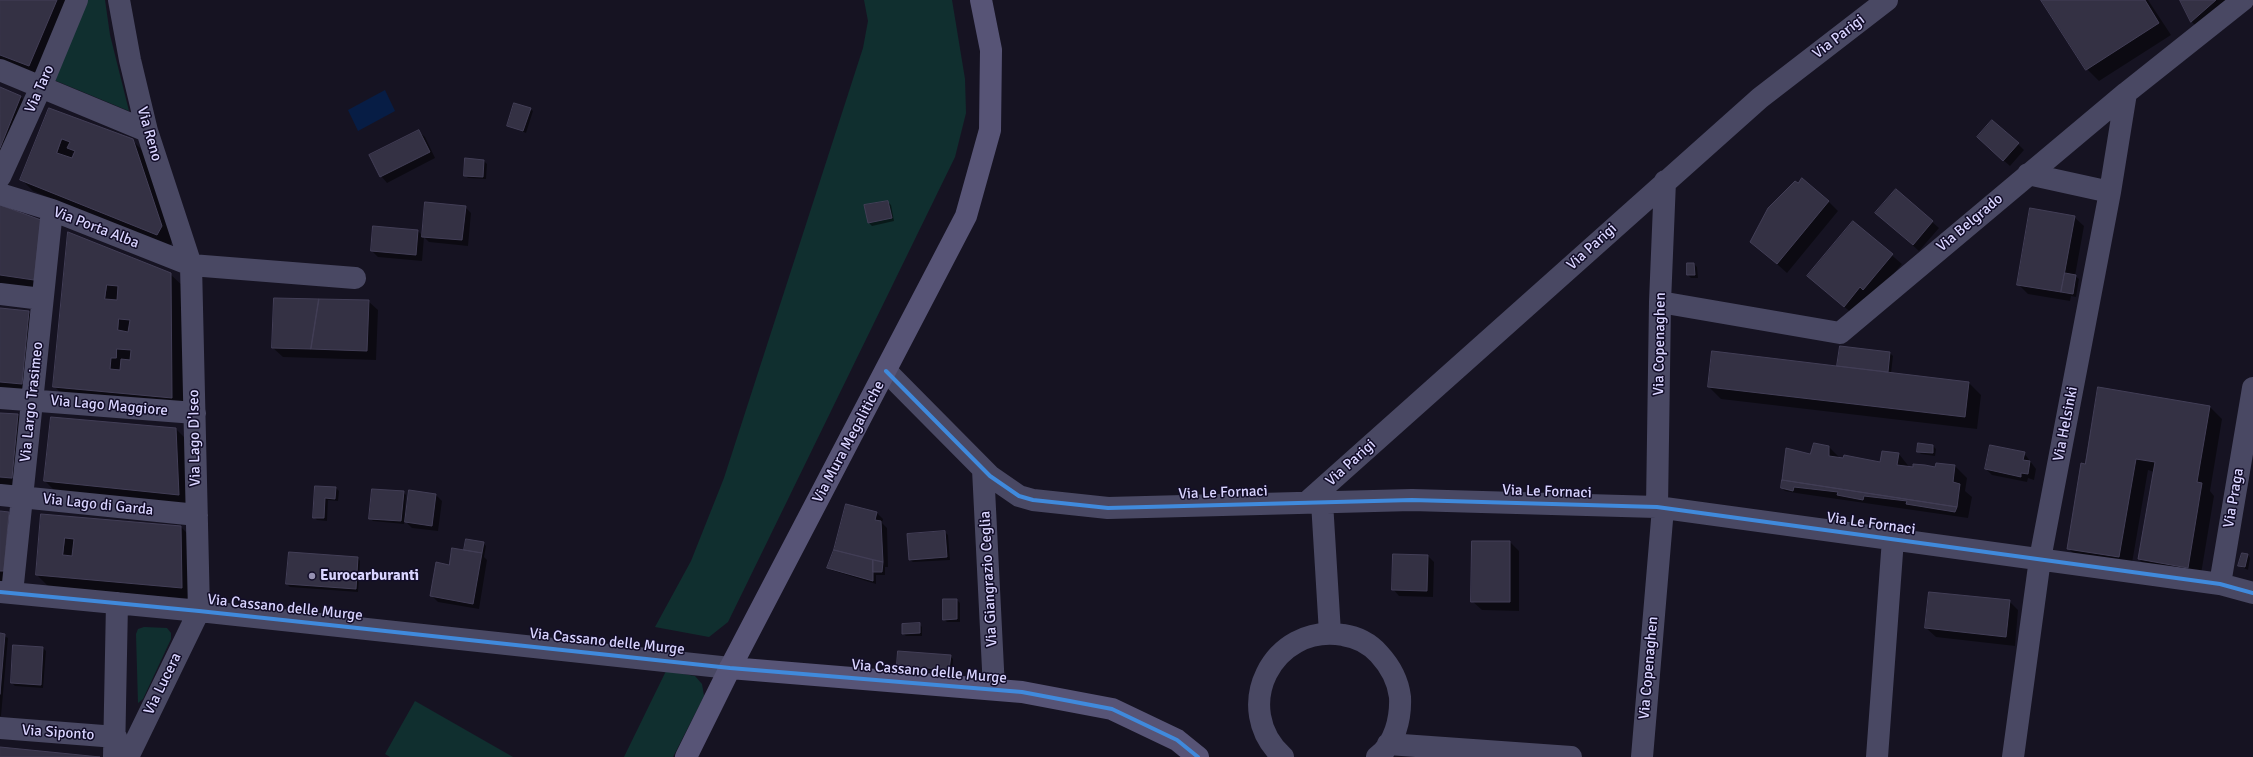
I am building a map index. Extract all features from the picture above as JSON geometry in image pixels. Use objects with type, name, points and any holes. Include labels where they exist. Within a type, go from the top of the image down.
[{"type":"street","name":"Via Taro","points":[[0,177],[41,87],[77,0]]},
{"type":"street","name":"Via Reno","points":[[119,0],[130,60],[147,131],[191,265]]},
{"type":"street","name":"Via Mura Megalitiche","points":[[686,757],[730,668],[966,216],[990,130],[991,50],[981,0]]},
{"type":"street","name":"Via Parigi","points":[[1314,503],[1665,182],[1760,98],[1887,0]]},
{"type":"street","name":"Via Belgrado","points":[[1660,302],[1840,333],[2126,93],[2243,0]]},
{"type":"street","points":[[0,70],[147,131]]},
{"type":"street","name":"Via Helsinki","points":[[2014,757],[2040,559],[2110,192],[2126,93]]},
{"type":"street","points":[[2028,174],[2110,192]]},
{"type":"street","name":"Via Copenaghen","points":[[1642,757],[1660,507],[1660,302],[1665,182]]},
{"type":"street","name":"Via Porta Alba","points":[[0,194],[52,210],[191,265],[355,278]]},
{"type":"street","name":"Via Largo Trasimeo","points":[[6,592],[22,497],[52,210]]},
{"type":"street","name":"Via Lago D'Iseo","points":[[191,265],[199,611]]},
{"type":"street","points":[[0,294],[42,299]]},
{"type":"street","name":"Via Le Fornaci","points":[[886,371],[983,469],[1019,496],[1033,500],[1100,507],[1412,500],[1660,507],[2220,584],[2253,593]]},
{"type":"street","name":"Via Praga","points":[[2220,584],[2253,388]]},
{"type":"street","name":"Via Lago Maggiore","points":[[0,398],[195,413]]},
{"type":"street","name":"Via Giangrazio Ceglia","points":[[983,469],[994,689]]},
{"type":"street","name":"Via Lago di Garda","points":[[0,496],[197,515]]},
{"type":"street","points":[[1314,503],[1330,633]]},
{"type":"street","points":[[1877,757],[1893,539]]},
{"type":"street","name":"Via Cassano delle Murge","points":[[6,592],[199,611],[730,668],[1022,692],[1112,709],[1177,740],[1198,757]]},
{"type":"street","points":[[115,747],[117,603]]},
{"type":"street","name":"Via Lucera","points":[[128,757],[199,611]]},
{"type":"street","points":[[1283,757],[1274,748],[1262,728],[1258,706],[1261,683],[1271,663],[1288,646],[1308,636],[1330,633],[1353,637],[1373,648],[1389,665],[1399,687],[1401,711],[1395,734],[1383,750]]},
{"type":"street","name":"Via Siponto","points":[[0,728],[115,747]]},
{"type":"street","points":[[1383,750],[1571,757]]},
{"type":"green space","points":[[86,0],[105,0],[110,35],[129,111],[54,80]]},
{"type":"green space","points":[[864,0],[952,0],[965,79],[966,113],[955,157],[728,622],[709,637],[655,627],[691,561],[724,478],[863,48],[868,21]]},
{"type":"green space","points":[[144,627],[167,628],[171,633],[171,639],[143,699],[138,703],[136,634],[138,629]]},
{"type":"green space","points":[[666,671],[695,676],[702,684],[704,696],[673,757],[624,757]]},
{"type":"green space","points":[[415,701],[513,757],[390,757],[385,754]]},
{"type":"water","points":[[385,90],[395,111],[358,131],[348,110]]},
{"type":"building","points":[[0,0],[57,0],[29,66],[0,55]]},
{"type":"building","points":[[2041,0],[2145,0],[2159,23],[2086,70]]},
{"type":"building","points":[[2180,0],[2216,0],[2191,22]]},
{"type":"building","points":[[0,87],[21,96],[0,148]]},
{"type":"building","points":[[514,103],[531,108],[523,131],[507,126]]},
{"type":"building","points":[[49,108],[133,139],[162,226],[157,235],[20,180]],"holes":[[[62,139],[70,142],[67,148],[75,151],[72,158],[57,153]]]},
{"type":"building","points":[[1992,120],[2019,143],[2003,161],[1977,137]]},
{"type":"building","points":[[419,130],[430,152],[380,177],[369,155]]},
{"type":"building","points":[[465,158],[484,160],[483,177],[464,176]]},
{"type":"building","points":[[1802,178],[1829,201],[1777,264],[1750,242],[1768,208],[1795,181],[1798,183]]},
{"type":"building","points":[[1896,189],[1933,221],[1913,245],[1875,213]]},
{"type":"building","points":[[888,201],[892,218],[868,223],[864,205]]},
{"type":"building","points":[[425,202],[466,206],[462,240],[422,237]]},
{"type":"building","points":[[0,205],[41,220],[34,280],[0,275]]},
{"type":"building","points":[[2030,208],[2075,216],[2061,292],[2017,285]]},
{"type":"building","points":[[1853,221],[1893,254],[1863,290],[1860,287],[1844,307],[1807,276]]},
{"type":"building","points":[[373,226],[418,230],[416,255],[371,251]]},
{"type":"building","points":[[68,232],[171,273],[172,398],[53,387]],"holes":[[[107,285],[118,286],[117,300],[105,299]],[[119,319],[130,320],[128,332],[118,330]],[[117,349],[131,350],[130,360],[121,359],[120,370],[110,369],[111,358],[116,358]]]},
{"type":"building","points":[[1687,263],[1694,263],[1695,275],[1687,275]]},
{"type":"building","points":[[2065,273],[2076,275],[2073,294],[2061,292]]},
{"type":"building","points":[[274,298],[319,299],[311,349],[272,348]]},
{"type":"building","points":[[319,299],[369,300],[367,351],[311,349]]},
{"type":"building","points":[[0,308],[29,311],[22,384],[0,382]]},
{"type":"building","points":[[1840,346],[1890,352],[1888,372],[1837,366]]},
{"type":"building","points":[[1712,351],[1969,382],[1965,417],[1708,387]]},
{"type":"building","points":[[2098,387],[2210,406],[2197,482],[2202,483],[2188,568],[2138,559],[2155,462],[2136,459],[2119,557],[2067,549],[2081,463],[2085,464]]},
{"type":"building","points":[[0,413],[18,414],[12,478],[0,477]]},
{"type":"building","points":[[51,417],[176,428],[179,495],[44,481]]},
{"type":"building","points":[[1814,443],[1829,446],[1829,456],[1843,458],[1844,455],[1880,462],[1882,451],[1899,453],[1897,465],[1913,467],[1913,464],[1935,467],[1936,463],[1955,465],[1953,482],[1960,484],[1957,507],[1782,480],[1786,448],[1810,454]]},
{"type":"building","points":[[1918,443],[1933,445],[1933,453],[1917,452]]},
{"type":"building","points":[[1990,445],[2025,452],[2023,460],[2030,461],[2028,474],[2021,473],[2021,477],[1985,469]]},
{"type":"building","points":[[1782,480],[1957,507],[1955,512],[1906,504],[1907,501],[1864,496],[1863,500],[1837,495],[1838,492],[1794,487],[1793,491],[1781,488]]},
{"type":"building","points":[[315,486],[336,487],[335,499],[325,498],[324,518],[313,518]]},
{"type":"building","points":[[372,489],[404,491],[401,521],[369,519]]},
{"type":"building","points":[[409,490],[436,494],[432,526],[405,522]]},
{"type":"building","points":[[846,504],[877,512],[875,520],[881,521],[883,562],[834,550]]},
{"type":"building","points":[[0,511],[9,512],[4,571],[0,571]]},
{"type":"building","points":[[41,514],[181,526],[182,588],[36,575]],"holes":[[[65,538],[74,539],[72,556],[63,555]]]},
{"type":"building","points":[[945,531],[947,557],[909,560],[907,534]]},
{"type":"building","points":[[466,539],[484,542],[482,553],[464,550]]},
{"type":"building","points":[[1472,541],[1510,541],[1510,602],[1471,602]]},
{"type":"building","points":[[452,548],[482,553],[473,604],[430,596],[436,562],[449,565]]},
{"type":"building","points":[[834,550],[873,560],[873,581],[827,568]]},
{"type":"building","points":[[289,552],[358,557],[356,589],[286,584]]},
{"type":"building","points":[[2242,553],[2248,554],[2245,567],[2238,566]]},
{"type":"building","points":[[1393,554],[1428,555],[1427,591],[1392,590]]},
{"type":"building","points":[[873,560],[883,562],[882,572],[873,572]]},
{"type":"building","points":[[1929,592],[2010,600],[2006,637],[1925,628]]},
{"type":"building","points":[[943,599],[957,599],[957,619],[943,620]]},
{"type":"building","points":[[920,623],[920,633],[902,634],[902,624]]},
{"type":"building","points":[[0,633],[5,634],[0,694]]},
{"type":"building","points":[[13,645],[43,647],[41,685],[11,683]]},
{"type":"building","points":[[898,651],[951,655],[949,670],[897,665]]},
{"type":"building","points":[[0,747],[100,757],[0,757]]},
{"type":"cycle path","points":[[886,371],[990,476],[1019,496],[1033,500],[1108,508],[1412,500],[1657,507],[2220,584],[2253,593]]},
{"type":"cycle path","points":[[0,592],[199,611],[730,668],[1022,692],[1112,709],[1177,740],[1198,757]]},
{"type":"place","name":"Eurocarburanti","points":[[312,576]]}]
